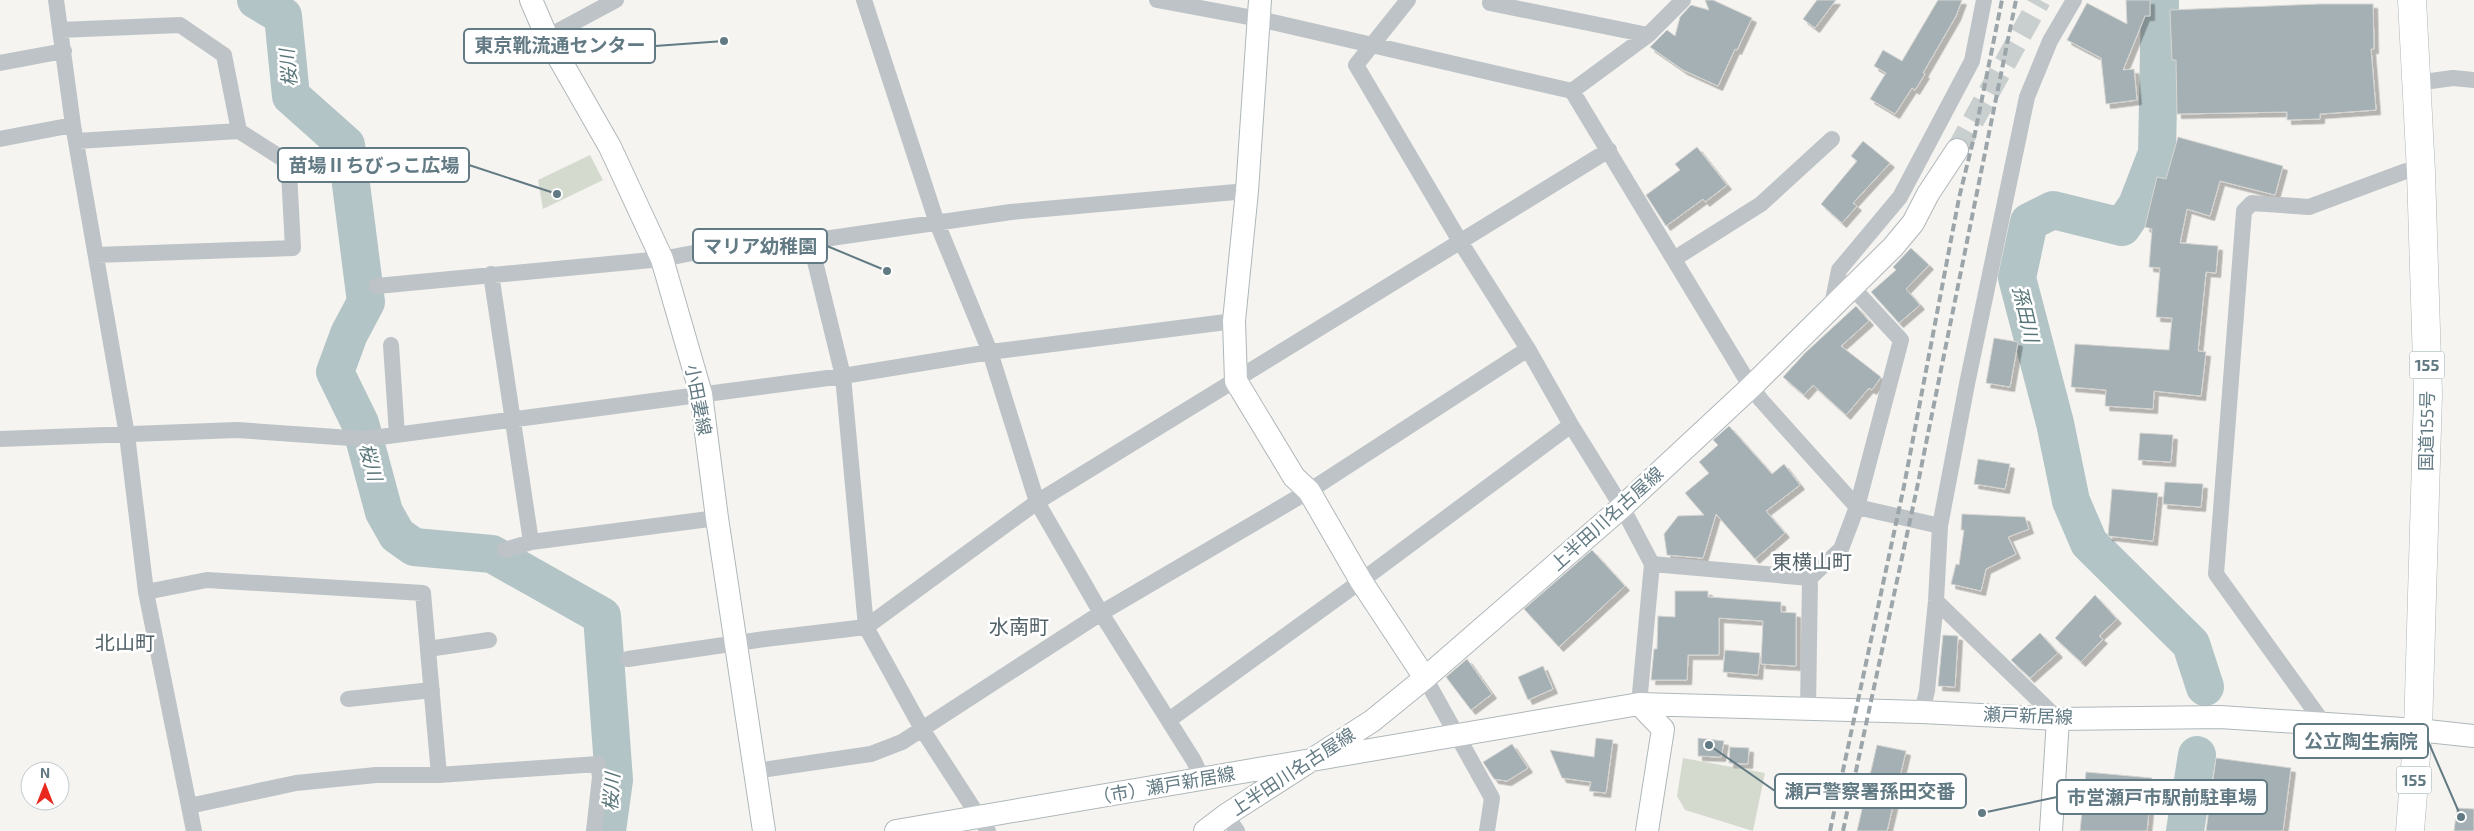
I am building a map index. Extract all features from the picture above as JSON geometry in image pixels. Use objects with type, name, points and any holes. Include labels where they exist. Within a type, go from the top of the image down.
[{"type":"highway","name":"国道155号","points":[[2410,831],[2418,730],[2428,394],[2421,172],[2412,0]]},
{"type":"street","points":[[56,0],[75,133],[127,435],[146,592],[194,831]]},
{"type":"street","name":"小田妻線","points":[[531,0],[547,37],[610,147],[662,259],[701,394],[717,518],[764,831]]},
{"type":"street","points":[[547,37],[616,0]]},
{"type":"street","points":[[864,0],[937,224],[990,352],[1037,502],[1101,613],[1169,720],[1202,779]]},
{"type":"street","points":[[1158,0],[1260,10],[1372,44],[1572,91],[1751,387],[1857,507],[1940,526]]},
{"type":"street","points":[[1408,0],[1356,65],[1461,243],[1528,349],[1571,425],[1622,508],[1652,564],[1639,704],[1663,729],[1647,831]]},
{"type":"street","points":[[1572,91],[1648,35],[1683,0]]},
{"type":"street","points":[[1832,306],[1838,270],[1900,197],[1972,61],[1984,0]]},
{"type":"street","points":[[1922,712],[1927,692],[1936,600],[1940,526],[1967,384],[2028,97],[2050,41],[2074,0]]},
{"type":"street","points":[[1490,2],[1648,35]]},
{"type":"street","points":[[1260,10],[1247,191],[1234,321],[1236,381],[1294,477],[1309,491],[1362,581],[1424,678],[1492,798],[1487,831]]},
{"type":"street","points":[[60,30],[180,25],[224,55],[239,131]]},
{"type":"street","points":[[0,63],[64,52]]},
{"type":"street","points":[[2416,83],[2453,78],[2474,80]]},
{"type":"street","points":[[0,138],[75,133],[239,131],[283,159],[289,172],[293,248],[96,255]]},
{"type":"street","points":[[1674,259],[1761,204],[1832,139]]},
{"type":"street","points":[[628,659],[765,639],[866,627],[1037,502],[1461,243],[1609,150]]},
{"type":"street","name":"上半田川名古屋線","points":[[1205,831],[1231,823],[1314,759],[1372,721],[1622,508],[1751,387],[1913,224],[1928,194],[1957,150]]},
{"type":"street","points":[[2324,724],[2216,574],[2244,211],[2252,204],[2309,207],[2406,171],[2421,172]]},
{"type":"street","points":[[377,286],[662,259],[703,251],[810,241],[1010,212],[1247,191]]},
{"type":"street","points":[[810,241],[843,376],[866,627],[922,729],[984,825]]},
{"type":"street","points":[[491,274],[531,542]]},
{"type":"street","points":[[1808,708],[1810,578],[1840,549],[1857,507],[1901,340],[1852,286]]},
{"type":"street","points":[[0,439],[237,430],[365,439],[843,376],[990,352],[1234,321]]},
{"type":"street","points":[[392,345],[397,435]]},
{"type":"street","points":[[755,772],[871,754],[902,742],[1101,613],[1309,491],[1528,349]]},
{"type":"street","points":[[1169,720],[1362,581],[1571,425]]},
{"type":"street","points":[[505,550],[531,542],[717,518]]},
{"type":"street","points":[[1652,564],[1810,578]]},
{"type":"street","points":[[146,592],[207,580],[423,593],[439,775]]},
{"type":"street","points":[[1936,600],[2058,719],[2051,831]]},
{"type":"street","points":[[428,649],[489,640]]},
{"type":"street","points":[[348,699],[432,690]]},
{"type":"street","name":"瀬戸新居線","points":[[1639,704],[1922,712],[2058,719],[2220,717],[2418,730],[2474,736]]},
{"type":"street","name":"（市）瀬戸新居線","points":[[896,831],[984,825],[1202,779],[1639,704]]},
{"type":"street","points":[[189,806],[296,783],[376,774],[439,775],[598,764],[600,777],[594,831]]},
{"type":"shaded area","points":[[590,155],[603,180],[543,209],[538,180]]},
{"type":"shaded area","points":[[1683,758],[1765,773],[1753,831],[1685,810],[1677,796]]},
{"type":"building","points":[[1705,0],[1713,0],[1752,18],[1718,86],[1683,70],[1650,47],[1667,30],[1675,36],[1680,17],[1691,5],[1709,10]]},
{"type":"building","points":[[1817,0],[1836,0],[1815,28],[1803,19]]},
{"type":"building","points":[[1938,0],[1962,0],[1956,16],[1923,73],[1925,74],[1915,90],[1912,88],[1895,114],[1870,99],[1886,73],[1874,66],[1883,50],[1902,61]]},
{"type":"building","points":[[2126,0],[2150,0],[2150,16],[2145,16],[2123,70],[2134,69],[2137,100],[2106,104],[2101,58],[2067,40],[2087,3],[2127,24]]},
{"type":"building","points":[[2320,4],[2373,4],[2374,49],[2371,49],[2376,110],[2320,114],[2320,119],[2287,120],[2287,112],[2177,114],[2176,60],[2172,60],[2170,10]]},
{"type":"building","points":[[2178,137],[2283,166],[2275,195],[2220,181],[2210,216],[2187,209],[2180,243],[2218,246],[2216,273],[2206,272],[2198,351],[2206,352],[2201,396],[2154,391],[2153,409],[2105,406],[2106,390],[2071,387],[2075,344],[2169,350],[2172,318],[2156,317],[2160,268],[2149,267],[2152,229],[2145,227],[2157,177],[2166,179]]},
{"type":"building","points":[[1863,141],[1890,163],[1853,203],[1857,206],[1842,223],[1821,204],[1857,161],[1851,156]]},
{"type":"building","points":[[1697,147],[1727,185],[1705,202],[1703,199],[1666,226],[1646,195],[1680,170],[1675,164]]},
{"type":"building","points":[[1911,248],[1929,265],[1906,289],[1920,305],[1899,323],[1871,292],[1896,270],[1893,267]]},
{"type":"building","points":[[1856,306],[1869,321],[1841,346],[1881,377],[1872,390],[1869,388],[1846,415],[1813,385],[1804,395],[1783,377],[1805,353]]},
{"type":"building","points":[[1994,338],[2018,342],[2010,387],[1986,383]]},
{"type":"building","points":[[1729,426],[1772,474],[1784,464],[1800,485],[1766,511],[1785,533],[1755,559],[1716,514],[1703,558],[1667,555],[1664,534],[1678,516],[1704,515],[1685,493],[1709,473],[1699,462],[1718,445],[1713,440]]},
{"type":"building","points":[[2140,433],[2173,435],[2171,462],[2138,460]]},
{"type":"building","points":[[1978,459],[2010,464],[2005,489],[1974,484]]},
{"type":"building","points":[[2165,482],[2203,484],[2201,507],[2163,504]]},
{"type":"building","points":[[2112,489],[2158,493],[2153,541],[2108,536]]},
{"type":"building","points":[[1962,514],[2025,517],[2029,529],[2008,537],[2016,554],[1986,569],[1981,591],[1951,584],[1956,564],[1959,565],[1964,530],[1961,530]]},
{"type":"building","points":[[1592,550],[1625,586],[1559,647],[1524,609]]},
{"type":"building","points":[[1675,591],[1708,591],[1708,597],[1781,602],[1781,612],[1796,613],[1796,666],[1761,664],[1763,621],[1719,618],[1719,655],[1688,655],[1687,680],[1651,680],[1654,649],[1657,649],[1658,616],[1675,617]]},
{"type":"building","points":[[2095,595],[2117,619],[2099,636],[2103,639],[2081,662],[2055,638]]},
{"type":"building","points":[[2040,633],[2058,653],[2030,678],[2011,660]]},
{"type":"building","points":[[1943,635],[1958,636],[1955,687],[1938,686]]},
{"type":"building","points":[[1725,650],[1760,653],[1758,675],[1723,672]]},
{"type":"building","points":[[1467,659],[1492,694],[1471,710],[1446,677]]},
{"type":"building","points":[[1543,666],[1553,689],[1528,700],[1518,677]]},
{"type":"building","points":[[1596,738],[1613,740],[1606,793],[1589,791],[1591,782],[1562,778],[1550,750],[1594,757]]},
{"type":"building","points":[[1698,738],[1724,741],[1721,757],[1698,756]]},
{"type":"building","points":[[1512,744],[1528,768],[1507,781],[1494,779],[1483,762]]},
{"type":"building","points":[[1877,745],[1906,751],[1887,831],[1857,831]]},
{"type":"building","points":[[1730,747],[1749,748],[1748,764],[1729,763]]},
{"type":"building","points":[[2216,758],[2291,768],[2283,831],[2206,831]]},
{"type":"building","points":[[2086,772],[2152,778],[2147,831],[2080,831]]},
{"type":"building","points":[[2457,808],[2474,809],[2474,831],[2454,831]]},
{"type":"waterway","name":"桜川","points":[[256,0],[283,16],[291,96],[346,145],[366,302],[349,334],[335,372],[360,423],[384,512],[397,535],[414,547],[492,554],[602,616],[614,780],[607,831]]},
{"type":"waterway","name":"孫田川","points":[[2160,0],[2157,153],[2137,205],[2122,227],[2053,210],[2029,222],[2017,278],[2055,423],[2071,501],[2089,543],[2191,644],[2205,687]]},
{"type":"waterway","name":"孫田川","points":[[2185,831],[2197,755]]},
{"type":"tunnel","points":[[1957,150],[2040,0]]},
{"type":"railway","points":[[1830,831],[1904,486],[1959,198],[1975,133],[2002,0]]},
{"type":"railway","points":[[1843,831],[1917,488],[2016,0]]},
{"type":"place","name":"東京靴流通センター","points":[[724,41]]},
{"type":"place","name":"苗場Ⅱちびっこ広場","points":[[557,194]]},
{"type":"place","name":"マリア幼稚園","points":[[887,271]]},
{"type":"place","name":"瀬戸警察署孫田交番","points":[[1709,745]]},
{"type":"place","name":"市営瀬戸市駅前駐車場","points":[[1982,813]]},
{"type":"place","name":"公立陶生病院","points":[[2461,817]]},
{"type":"district","name":"東横山町","points":[[1812,562]]},
{"type":"district","name":"水南町","points":[[1019,627]]},
{"type":"district","name":"北山町","points":[[125,643]]}]
